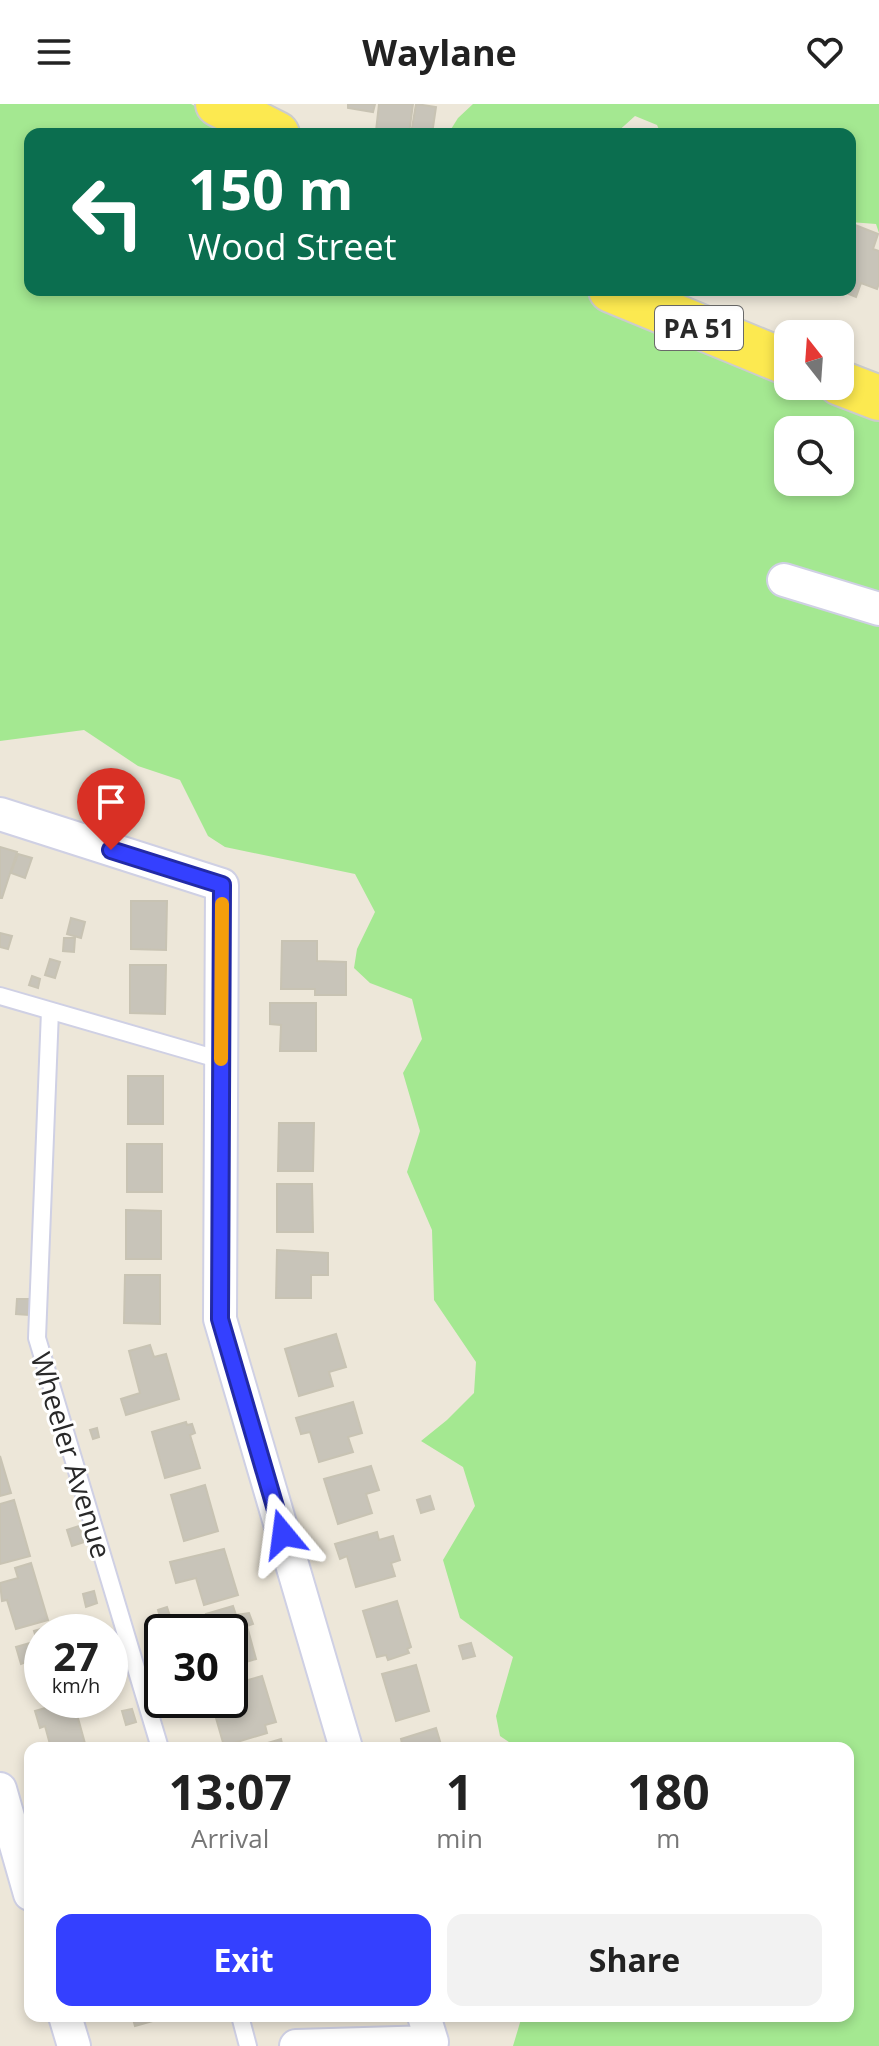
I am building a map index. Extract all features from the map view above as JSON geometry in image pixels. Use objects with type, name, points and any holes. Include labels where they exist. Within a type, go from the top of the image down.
[{"type":"main road","points":[[218,104],[265,128]]},
{"type":"main road","name":"PA 51","points":[[626,296],[774,357]]},
{"type":"main road","points":[[854,388],[879,398]]},
{"type":"street","points":[[784,580],[879,609]]},
{"type":"street","points":[[0,814],[222,885],[220,1319],[344,1742]]},
{"type":"street","points":[[0,1789],[24,1873]]},
{"type":"street","points":[[67,2022],[74,2046]]},
{"type":"street","points":[[296,2046],[428,2029]]},
{"type":"lane","points":[[0,996],[221,1060]]},
{"type":"lane","name":"Wheeler Avenue","points":[[50,1011],[37,1338],[158,1742]]},
{"type":"lane","points":[[242,2022],[248,2046]]},
{"type":"green space","points":[[0,104],[191,104],[238,128],[24,128],[24,296],[601,296],[774,367],[774,400],[854,399],[879,408],[879,2046],[513,2046],[520,2022],[854,2022],[854,1742],[509,1742],[500,1736],[496,1716],[513,1657],[460,1618],[443,1560],[475,1506],[463,1467],[421,1441],[474,1393],[476,1362],[434,1300],[432,1230],[407,1172],[420,1131],[403,1073],[422,1039],[412,999],[370,983],[354,968],[357,949],[375,912],[355,874],[225,847],[208,836],[180,780],[138,766],[84,730],[0,741]]},
{"type":"green space","points":[[473,104],[879,104],[879,233],[876,224],[856,222],[856,128],[658,128],[635,116],[622,128],[452,128]]},
{"type":"building","points":[[348,104],[375,104],[373,112],[348,108]]},
{"type":"building","points":[[379,104],[413,104],[410,128],[376,128]]},
{"type":"building","points":[[416,104],[436,107],[433,128],[412,128]]},
{"type":"building","points":[[856,225],[878,234],[873,249],[879,251],[879,283],[877,289],[861,283],[856,297],[854,296],[856,296]]},
{"type":"building","points":[[0,847],[17,852],[2,898],[0,898]]},
{"type":"building","points":[[18,854],[32,858],[25,878],[11,873]]},
{"type":"building","points":[[131,901],[167,901],[166,950],[131,949]]},
{"type":"building","points":[[71,918],[85,922],[81,938],[67,934]]},
{"type":"building","points":[[0,933],[12,936],[8,949],[0,947]]},
{"type":"building","points":[[64,938],[75,938],[74,952],[63,951]]},
{"type":"building","points":[[282,941],[317,941],[317,961],[346,962],[346,995],[315,995],[315,989],[281,989]]},
{"type":"building","points":[[50,959],[60,962],[55,978],[45,975]]},
{"type":"building","points":[[130,965],[166,965],[165,1014],[130,1013]]},
{"type":"building","points":[[32,976],[40,979],[38,988],[29,985]]},
{"type":"building","points":[[270,1003],[316,1003],[316,1051],[280,1051],[281,1025],[270,1024]]},
{"type":"building","points":[[128,1076],[163,1076],[163,1124],[128,1124]]},
{"type":"building","points":[[279,1123],[314,1123],[313,1171],[278,1171]]},
{"type":"building","points":[[127,1144],[162,1144],[162,1192],[127,1192]]},
{"type":"building","points":[[277,1184],[312,1184],[313,1232],[277,1232]]},
{"type":"building","points":[[126,1210],[161,1211],[161,1259],[126,1259]]},
{"type":"building","points":[[277,1250],[328,1253],[328,1275],[311,1275],[311,1298],[276,1298]]},
{"type":"building","points":[[125,1275],[160,1275],[160,1324],[124,1323]]},
{"type":"building","points":[[17,1299],[29,1299],[29,1315],[16,1314]]},
{"type":"building","points":[[336,1334],[346,1367],[329,1372],[333,1386],[299,1396],[285,1349]]},
{"type":"building","points":[[150,1345],[154,1357],[166,1354],[179,1399],[126,1415],[121,1399],[140,1393],[129,1351]]},
{"type":"building","points":[[353,1402],[362,1433],[348,1437],[353,1452],[319,1462],[310,1432],[301,1434],[296,1418]]},
{"type":"building","points":[[186,1422],[187,1425],[192,1424],[195,1433],[190,1435],[200,1468],[165,1478],[152,1432]]},
{"type":"building","points":[[97,1428],[99,1437],[93,1439],[90,1430]]},
{"type":"building","points":[[0,1456],[11,1493],[0,1496]]},
{"type":"building","points":[[371,1466],[379,1490],[366,1494],[372,1513],[338,1524],[324,1479]]},
{"type":"building","points":[[205,1485],[218,1531],[184,1541],[171,1495]]},
{"type":"building","points":[[430,1496],[434,1509],[421,1513],[417,1500]]},
{"type":"building","points":[[14,1500],[30,1556],[0,1564],[0,1504]]},
{"type":"building","points":[[79,1526],[84,1542],[72,1546],[67,1530]]},
{"type":"building","points":[[377,1532],[379,1540],[393,1536],[400,1560],[391,1563],[395,1576],[356,1587],[347,1556],[340,1559],[335,1544]]},
{"type":"building","points":[[224,1549],[238,1595],[204,1605],[196,1578],[176,1583],[170,1562]]},
{"type":"building","points":[[31,1563],[46,1614],[24,1614],[24,1627],[16,1629],[7,1600],[2,1601],[0,1583],[18,1578],[15,1568]]},
{"type":"building","points":[[94,1591],[97,1603],[86,1607],[83,1594]]},
{"type":"building","points":[[397,1601],[411,1647],[407,1649],[409,1653],[388,1660],[386,1655],[377,1657],[363,1611]]},
{"type":"building","points":[[233,1606],[236,1614],[206,1614]]},
{"type":"building","points":[[167,1607],[169,1614],[159,1614],[158,1610]]},
{"type":"building","points":[[248,1630],[256,1659],[248,1661]]},
{"type":"building","points":[[471,1643],[475,1656],[463,1659],[459,1646]]},
{"type":"building","points":[[24,1645],[24,1663],[21,1664],[16,1647]]},
{"type":"building","points":[[416,1665],[429,1711],[396,1721],[382,1674]]},
{"type":"building","points":[[262,1676],[276,1722],[265,1725],[267,1733],[237,1742],[223,1742],[216,1718],[248,1718],[248,1680]]},
{"type":"building","points":[[132,1709],[136,1722],[126,1725],[124,1718],[128,1718],[128,1710]]},
{"type":"building","points":[[37,1718],[78,1718],[85,1742],[49,1742],[45,1726],[40,1728]]},
{"type":"building","points":[[436,1728],[440,1742],[402,1742],[401,1739]]},
{"type":"slow traffic","points":[[221,1059],[222,904]]},
{"type":"route","points":[[111,850],[222,885],[220,1319],[283,1534]]}]
